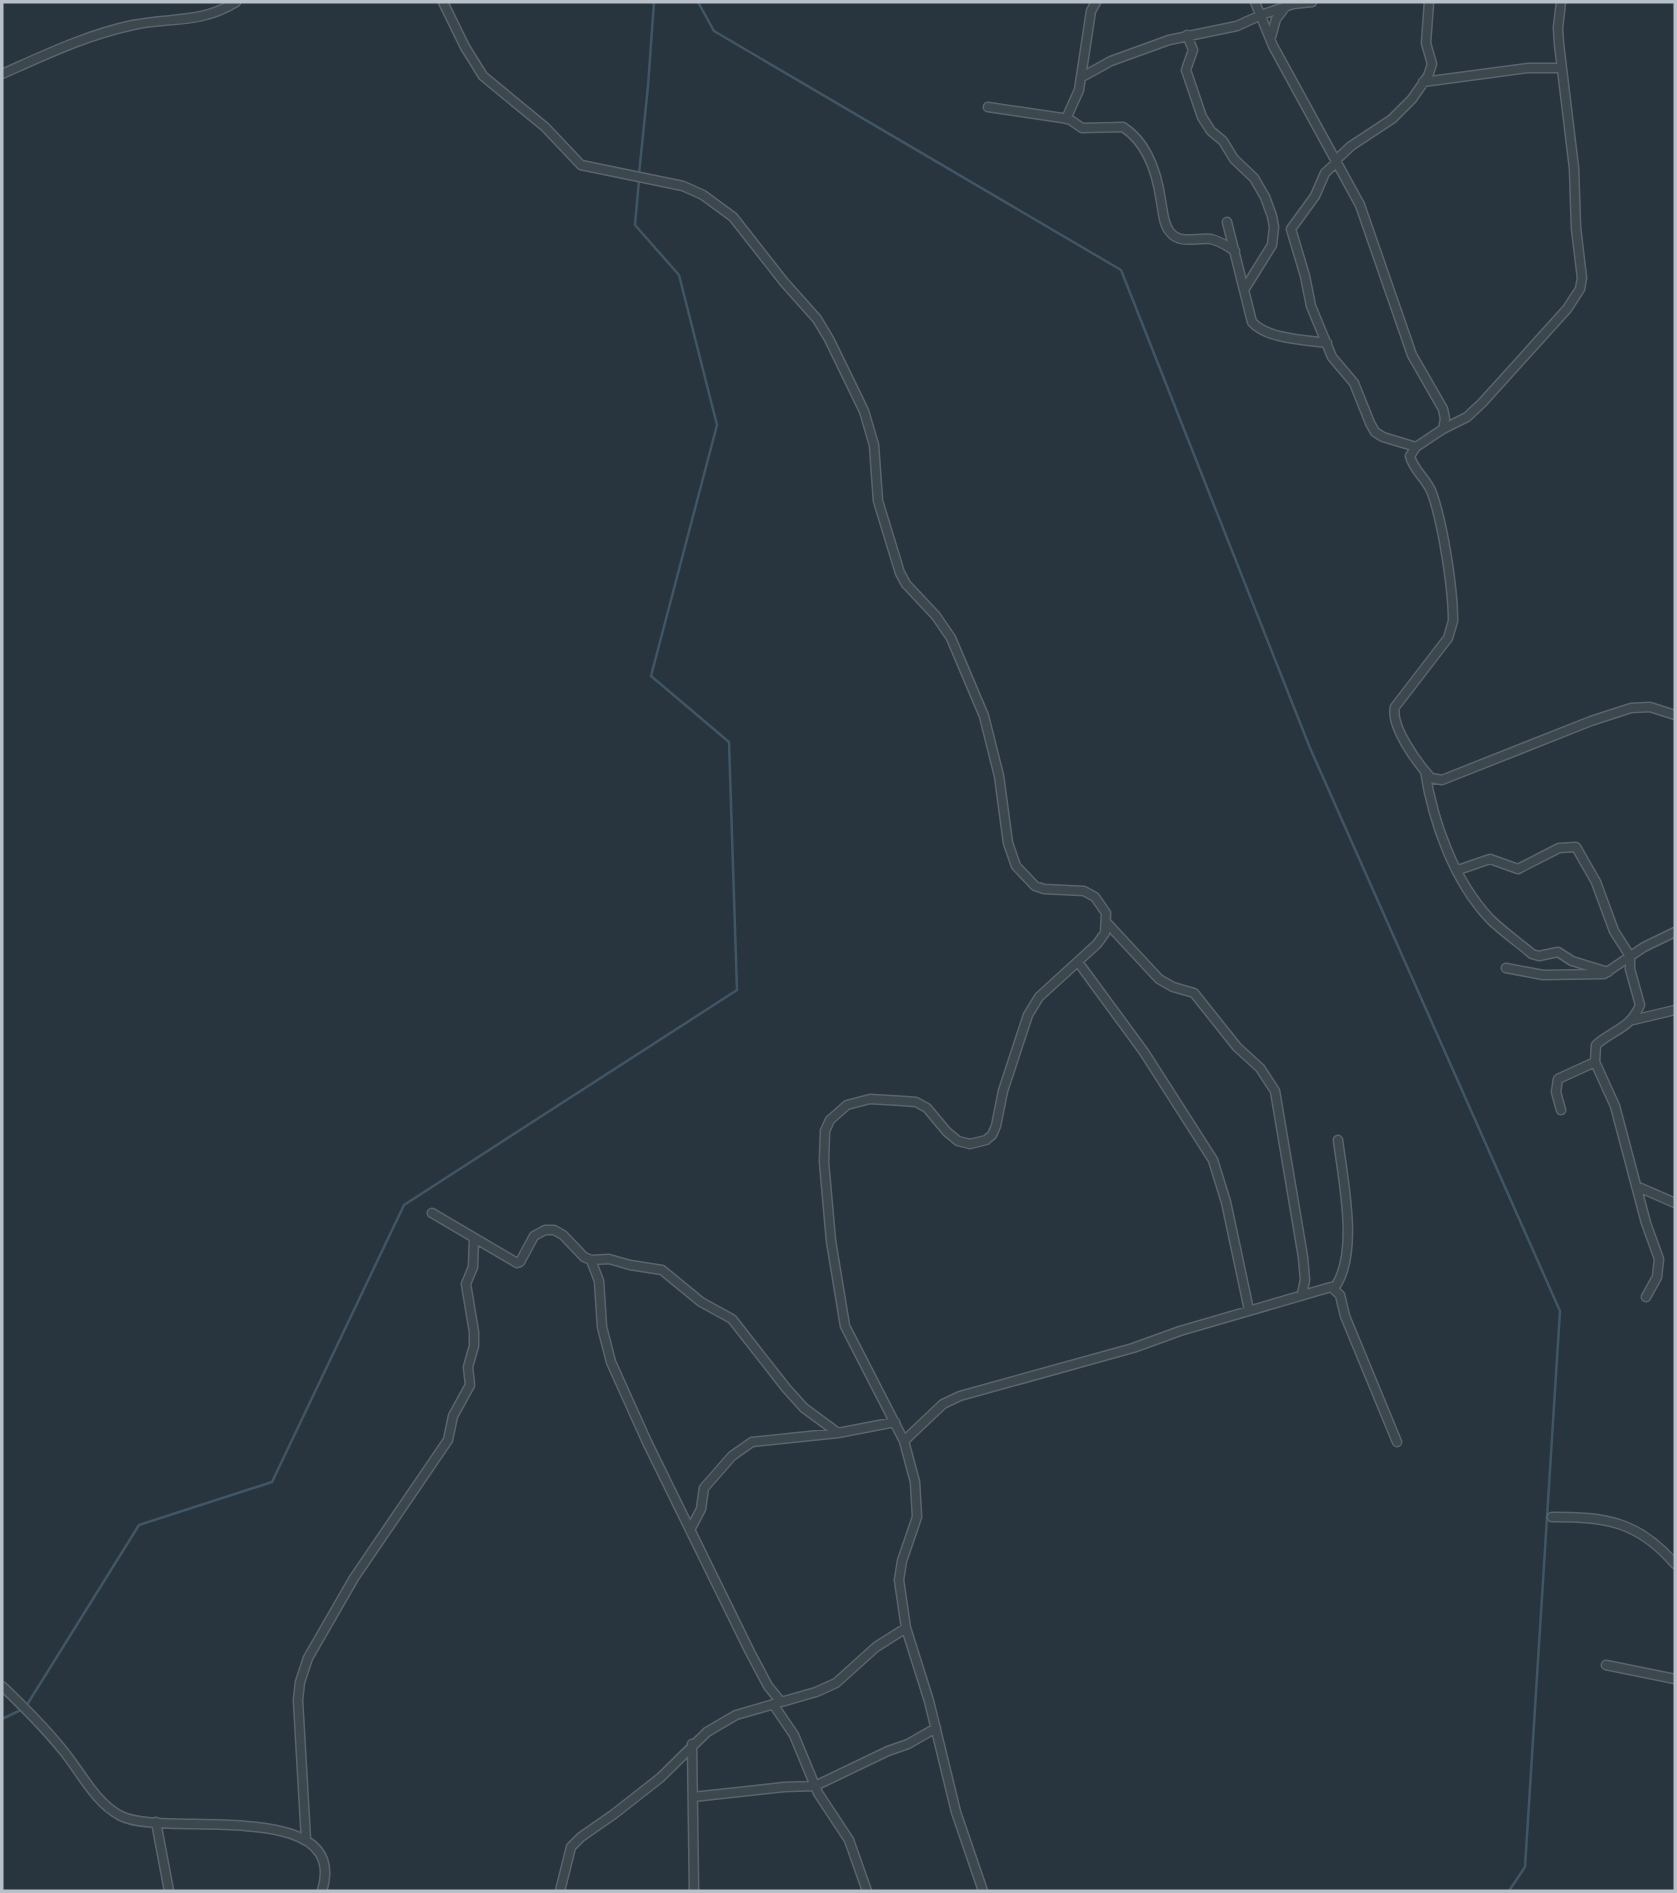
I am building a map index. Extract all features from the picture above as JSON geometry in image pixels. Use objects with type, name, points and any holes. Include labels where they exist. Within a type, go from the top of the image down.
[{"type":"street","points":[[2,74],[56,49],[108,31],[208,16],[236,2]]},
{"type":"street","points":[[443,2],[483,76],[545,127],[581,165],[683,186],[703,195],[733,217],[817,319],[864,411],[874,445],[878,501],[900,573],[951,638],[984,716],[999,776],[1008,842],[1016,866],[1035,886],[1084,891],[1095,897],[1106,913],[1105,933],[1097,944],[1039,997],[1028,1015],[1003,1091],[996,1126],[986,1140],[970,1144],[958,1141],[926,1108],[916,1102],[870,1099],[847,1105],[830,1120],[825,1131],[824,1161],[831,1241],[845,1326],[904,1441],[915,1482],[915,1525],[902,1561],[900,1600],[936,1728],[956,1812],[983,1891]]},
{"type":"street","points":[[1066,119],[1079,90],[1091,10],[1096,2]]},
{"type":"street","points":[[1255,2],[1271,40],[1370,227],[1387,288],[1412,355],[1443,409],[1443,429]]},
{"type":"street","points":[[1082,77],[1118,58],[1187,35],[1237,26],[1291,3],[1312,2]]},
{"type":"street","points":[[1416,447],[1375,432],[1354,383],[1336,363],[1311,306],[1292,229],[1315,196],[1325,173],[1351,146],[1392,119],[1412,99],[1428,76],[1432,64],[1426,43],[1429,2]]},
{"type":"street","points":[[1561,2],[1558,28],[1574,168],[1576,228],[1582,278],[1580,289],[1567,309],[1482,403],[1466,417],[1443,429],[1411,453],[1411,459],[1433,497],[1453,621],[1448,638],[1393,712],[1409,748],[1425,771],[1436,780],[1451,778],[1591,721],[1631,708],[1650,707],[1675,715]]},
{"type":"street","points":[[1271,40],[1276,19],[1291,3]]},
{"type":"street","points":[[1187,35],[1193,50],[1186,70],[1202,117],[1211,131],[1227,145],[1234,159],[1254,178],[1272,216],[1272,245],[1244,290]]},
{"type":"street","points":[[1423,82],[1528,68],[1561,68]]},
{"type":"street","points":[[988,107],[1066,119],[1082,128],[1123,127],[1130,131],[1154,167],[1163,215],[1170,233],[1180,239],[1222,242],[1235,251]]},
{"type":"street","points":[[1227,222],[1248,311],[1257,327],[1286,336],[1327,343]]},
{"type":"street","points":[[1425,771],[1434,811],[1458,870],[1467,888],[1492,920],[1532,954],[1539,956],[1558,952],[1572,961],[1608,972]]},
{"type":"street","points":[[1458,870],[1490,859],[1517,869],[1559,848],[1576,847],[1596,882],[1614,931],[1630,956],[1630,969],[1640,1005],[1633,1020]]},
{"type":"street","points":[[1107,923],[1159,979],[1173,987],[1194,993],[1237,1047],[1260,1068],[1275,1091],[1303,1257],[1306,1280],[1302,1294]]},
{"type":"street","points":[[1506,968],[1543,975],[1608,972],[1630,956],[1675,932]]},
{"type":"street","points":[[1078,961],[1144,1052],[1213,1160],[1226,1202],[1249,1310]]},
{"type":"street","points":[[1646,1297],[1657,1277],[1658,1259],[1615,1106],[1595,1062],[1596,1045],[1633,1020],[1675,1010]]},
{"type":"street","points":[[1561,1110],[1556,1092],[1558,1079],[1595,1062]]},
{"type":"street","points":[[904,1441],[943,1404],[960,1396],[1149,1343],[1302,1294],[1335,1287],[1341,1278],[1344,1263],[1348,1203],[1338,1140]]},
{"type":"street","points":[[1636,1185],[1675,1203]]},
{"type":"street","points":[[432,1213],[517,1263],[534,1236],[545,1230],[554,1230],[591,1260],[608,1259],[662,1270],[701,1302],[732,1319],[791,1395],[838,1433]]},
{"type":"street","points":[[306,1840],[298,1729],[300,1682],[308,1658],[327,1622],[448,1440],[453,1416],[470,1385],[468,1367],[474,1346],[474,1332],[466,1284],[473,1267],[474,1238]]},
{"type":"street","points":[[591,1260],[599,1281],[602,1327],[611,1362],[690,1530],[794,1735],[815,1786],[849,1840],[867,1891]]},
{"type":"street","points":[[1335,1287],[1397,1442]]},
{"type":"street","points":[[690,1530],[702,1503],[704,1488],[719,1468],[744,1446],[752,1442],[838,1433],[895,1422]]},
{"type":"street","points":[[1552,1517],[1615,1521],[1649,1540],[1675,1564]]},
{"type":"street","points":[[560,1891],[571,1847],[660,1778],[707,1732],[736,1716],[816,1692],[836,1683],[876,1647],[906,1628]]},
{"type":"street","points":[[1606,1665],[1675,1679]]},
{"type":"street","points":[[2,1686],[63,1749],[96,1794],[112,1810],[139,1822],[202,1822],[285,1832],[306,1840],[314,1845],[322,1857],[326,1871],[322,1891]]},
{"type":"street","points":[[693,1797],[815,1786],[908,1744],[936,1728]]},
{"type":"street","points":[[692,1744],[694,1891]]},
{"type":"street","points":[[156,1822],[169,1891]]},
{"type":"waterway","points":[[639,174],[654,2]]},
{"type":"waterway","points":[[698,2],[714,31],[1121,270],[1310,748],[1560,1311],[1525,1867],[1509,1891]]},
{"type":"waterway","points":[[2,1719],[25,1708],[139,1525],[272,1482],[404,1205],[737,990],[729,742],[651,676],[717,425],[679,275],[635,225],[639,180]]}]
